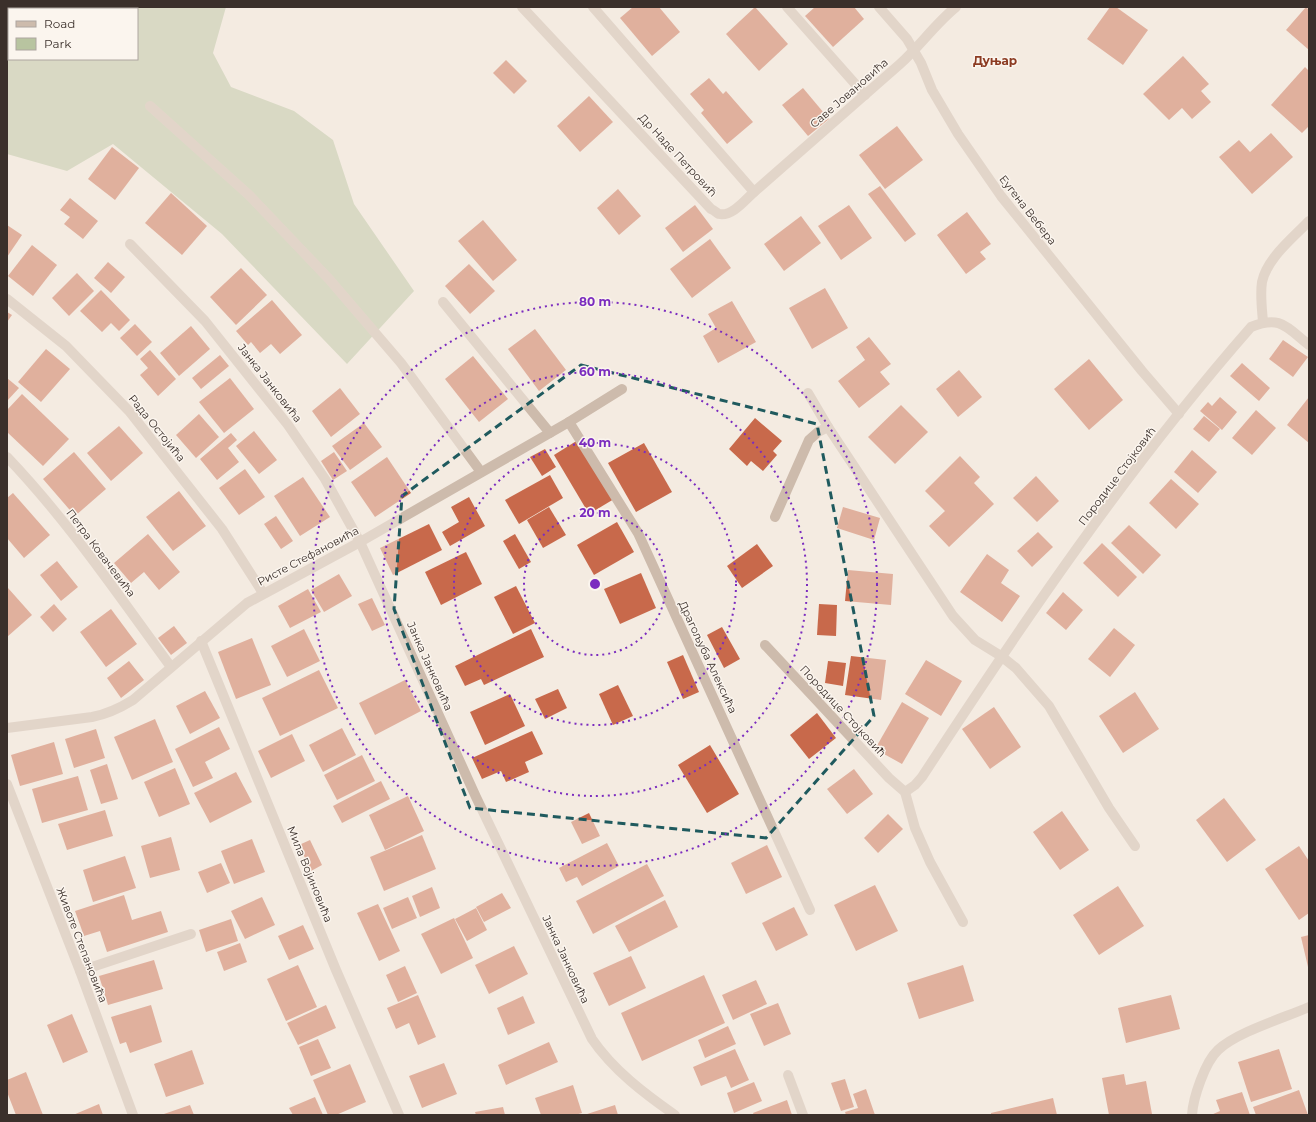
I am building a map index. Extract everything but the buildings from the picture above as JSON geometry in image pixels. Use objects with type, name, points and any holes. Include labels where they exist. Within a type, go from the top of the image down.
[{"type":"street","name":"Др Наде Петровић","points":[[522,7],[711,209],[720,214],[727,213],[734,210],[754,192]]},
{"type":"street","points":[[593,7],[754,192]]},
{"type":"street","points":[[787,7],[865,95]]},
{"type":"street","name":"Еугена Вебера","points":[[879,7],[915,50],[932,90],[958,134],[1001,196],[1142,371],[1179,414]]},
{"type":"street","name":"Саве Јовановића","points":[[754,192],[915,50],[934,27],[956,7]]},
{"type":"street","points":[[150,106],[249,195],[329,278],[401,363],[481,472]]},
{"type":"street","points":[[1309,221],[1274,259],[1262,281],[1261,295],[1263,322],[1272,321],[1281,323],[1309,345]]},
{"type":"street","name":"Јанка Јанковића","points":[[130,244],[205,321],[283,419],[325,479],[360,542],[476,797],[592,1039],[609,1060],[642,1090],[675,1115]]},
{"type":"street","name":"Рада Остојића","points":[[7,300],[66,346],[129,411],[222,530],[263,593]]},
{"type":"street","points":[[443,302],[550,433]]},
{"type":"street","name":"Породице Стојковић","points":[[765,645],[889,778],[905,792],[915,785],[922,777],[1001,656],[1131,477],[1179,414],[1251,327],[1263,322]]},
{"type":"street","name":"Ристе Стефановића","points":[[7,728],[92,717],[113,711],[133,700],[234,613],[263,593],[360,542],[569,422],[622,389]]},
{"type":"street","points":[[808,393],[828,427],[953,616],[975,640],[1001,656],[1016,668],[1049,706],[1109,808],[1135,846]]},
{"type":"street","name":"Драгољуба Алексића","points":[[569,422],[638,533],[810,910]]},
{"type":"street","points":[[775,517],[809,440],[818,432],[828,427]]},
{"type":"street","name":"Петра Ковачевића","points":[[7,457],[40,492],[86,550],[171,667]]},
{"type":"street","name":"Мила Војиновића","points":[[201,641],[336,970],[399,1115]]},
{"type":"street","name":"Животе Степановића","points":[[7,784],[80,971],[133,1115]]},
{"type":"street","points":[[905,792],[915,828],[930,862],[963,922]]},
{"type":"street","points":[[80,971],[191,934]]},
{"type":"street","points":[[1192,1115],[1206,1069],[1217,1050],[1232,1040],[1309,1007]]},
{"type":"street","points":[[788,1076],[803,1115]]},
{"type":"highlighted area","points":[[581,365],[817,424],[874,716],[766,838],[470,808],[394,609],[402,496]]},
{"type":"green space","points":[[7,7],[226,7],[213,53],[231,87],[294,111],[333,140],[354,204],[414,291],[347,364],[222,234],[113,144],[67,171],[7,154]]},
{"type":"district","name":"Дуњар","points":[[995,60]]}]
